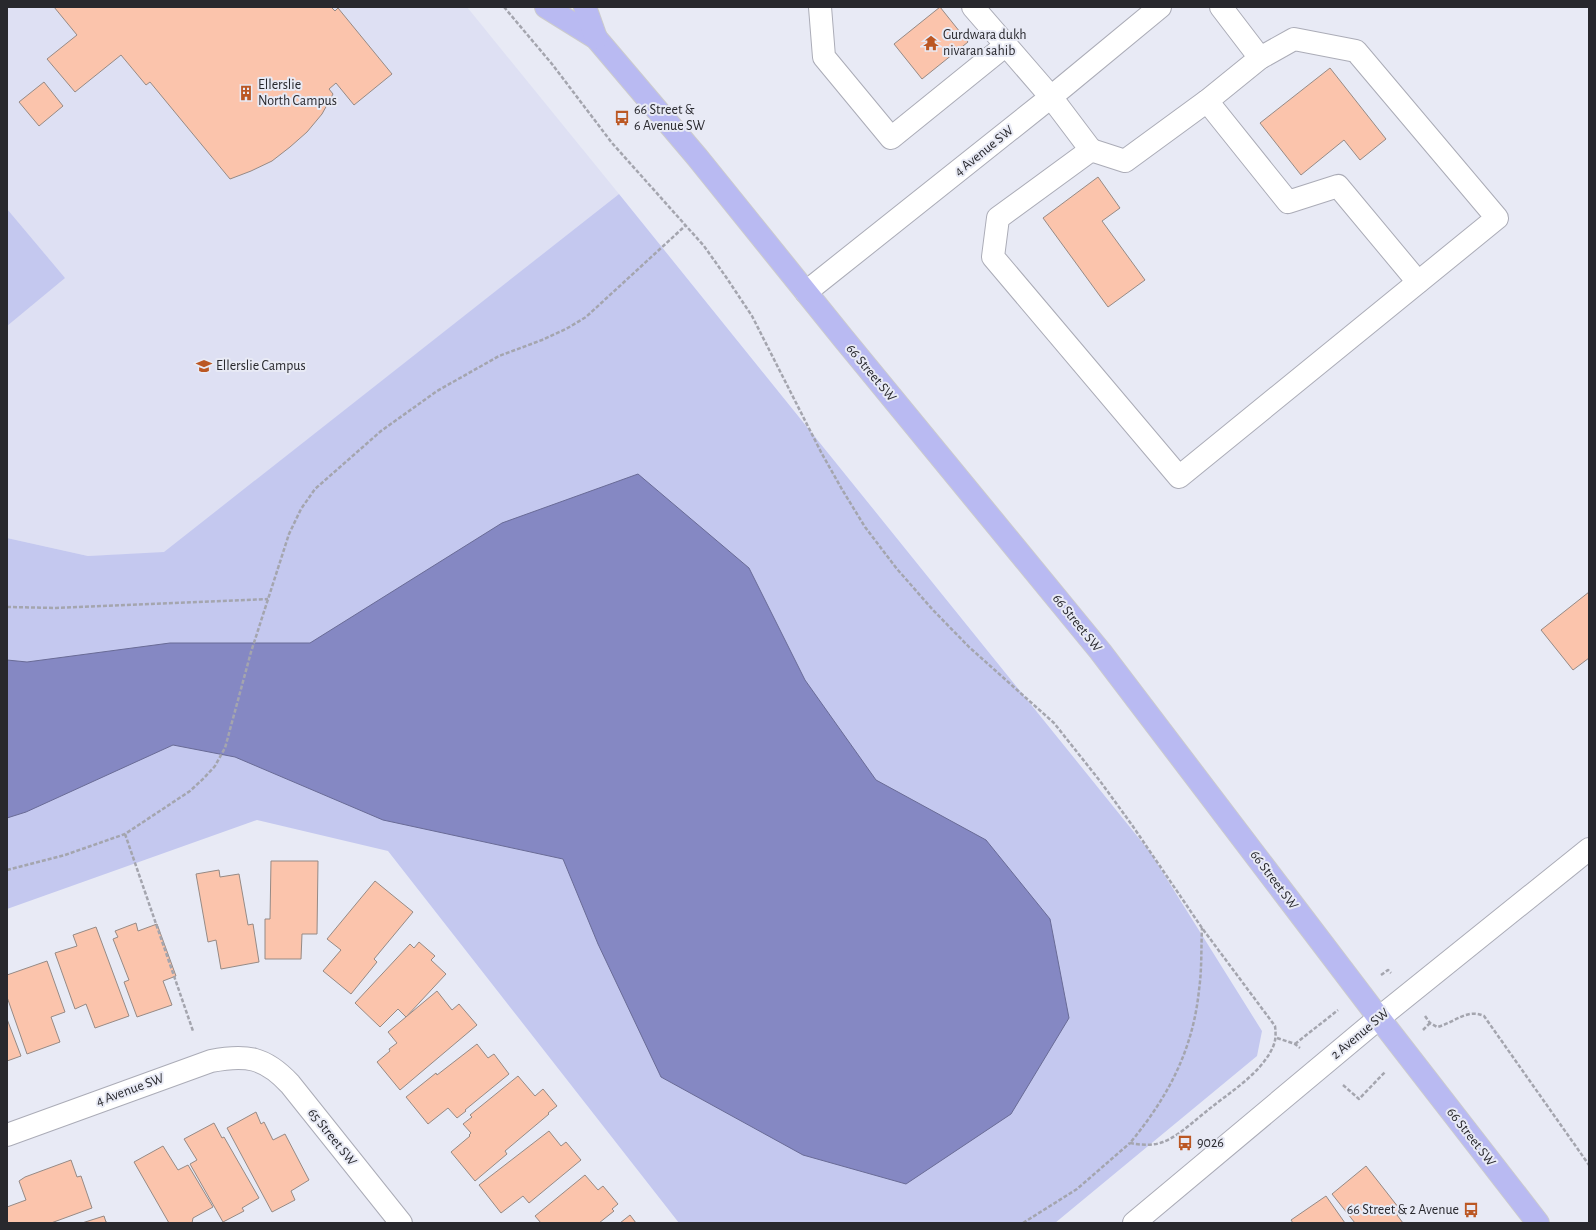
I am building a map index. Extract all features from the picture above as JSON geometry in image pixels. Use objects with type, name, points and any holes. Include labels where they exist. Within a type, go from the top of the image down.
[{"type":"main road","name":"66 Street SW","points":[[546,7],[596,38],[697,157],[1100,651],[1379,1018],[1538,1223]]},
{"type":"main road","name":"66 Street SW","points":[[585,7],[596,38]]},
{"type":"street","points":[[820,7],[824,57],[891,138],[1006,45]]},
{"type":"street","points":[[973,7],[1051,97],[1091,150],[1125,161],[1207,101],[1260,58],[1294,39],[1356,51],[1497,218],[1179,477],[993,257],[998,218],[1091,150]]},
{"type":"street","name":"4 Avenue SW","points":[[806,292],[1051,97],[1160,7]]},
{"type":"street","points":[[1221,7],[1260,58]]},
{"type":"street","points":[[1207,101],[1288,202],[1338,186],[1418,282]]},
{"type":"street","name":"2 Avenue SW","points":[[1134,1223],[1379,1018],[1589,849]]},
{"type":"street","name":"4 Avenue SW","points":[[7,1135],[211,1061],[230,1057],[256,1059]]},
{"type":"street","name":"65 Street SW","points":[[256,1059],[281,1074],[290,1084],[401,1223]]},
{"type":"path","points":[[504,7],[552,64],[612,143],[704,246],[726,277],[752,316],[822,454],[865,527],[897,569],[933,610],[969,647],[1054,724],[1100,781],[1132,825],[1202,928],[1274,1026],[1276,1038],[1272,1049],[1264,1062],[1246,1080],[1185,1129],[1163,1142],[1143,1146],[1130,1144]]},
{"type":"path","points":[[7,870],[65,855],[125,834],[190,791],[204,778],[215,766],[225,748],[251,652],[288,534],[301,509],[315,489],[381,432],[437,391],[499,356],[542,340],[566,329],[586,316],[685,226]]},
{"type":"path","points":[[7,606],[56,608],[268,599]]},
{"type":"path","points":[[125,834],[193,1032]]},
{"type":"path","points":[[1022,1223],[1077,1189],[1130,1144],[1169,1090],[1181,1064],[1189,1041],[1199,990],[1202,928]]},
{"type":"path","points":[[1430,1022],[1437,1027],[1445,1025],[1468,1013],[1477,1012],[1484,1016],[1589,1164]]},
{"type":"path","points":[[1276,1038],[1295,1044]]},
{"type":"shaded area","name":"Ellerslie Campus","points":[[7,7],[467,7],[619,194],[164,553],[88,556],[7,538]]},
{"type":"shaded area","points":[[619,194],[1150,852],[1262,1031],[1257,1056],[1055,1223],[679,1223],[388,851],[257,820],[7,909],[7,538],[88,556],[164,552]]},
{"type":"shaded area","points":[[7,209],[65,278],[7,326]]},
{"type":"shaded area","points":[[638,474],[749,568],[805,680],[876,780],[986,840],[1050,919],[1069,1018],[1011,1114],[906,1184],[803,1155],[661,1077],[598,944],[563,859],[383,820],[235,757],[173,745],[26,812],[7,818],[7,660],[27,662],[170,643],[310,643],[502,523]]},
{"type":"building","name":"Ellerslie North Campus","points":[[54,7],[331,7],[335,11],[338,8],[392,74],[354,105],[336,83],[329,89],[333,94],[322,114],[307,132],[272,161],[230,179],[150,82],[146,85],[121,55],[75,92],[47,59],[77,35]]},
{"type":"building","name":"Gurdwara dukh nivaran sahib","points":[[940,7],[968,42],[922,79],[894,44]]},
{"type":"building","points":[[1330,68],[1386,139],[1360,160],[1344,140],[1301,175],[1260,123]]},
{"type":"building","points":[[44,82],[63,106],[39,126],[19,102]]},
{"type":"building","points":[[1098,177],[1120,208],[1102,221],[1145,280],[1108,307],[1043,218]]},
{"type":"building","points":[[1589,592],[1589,658],[1573,670],[1541,630]]},
{"type":"building","points":[[271,861],[318,861],[317,934],[302,934],[301,959],[265,959],[265,919],[270,919]]},
{"type":"building","points":[[219,870],[220,877],[239,874],[248,925],[253,924],[259,962],[221,969],[216,940],[208,942],[196,874]]},
{"type":"building","points":[[375,881],[413,912],[374,959],[377,962],[351,994],[323,971],[341,950],[327,939]]},
{"type":"building","points":[[136,923],[138,931],[157,924],[176,976],[163,981],[172,1005],[137,1017],[124,982],[129,980],[113,939],[118,937],[115,931]]},
{"type":"building","points":[[96,927],[129,1016],[95,1028],[86,1004],[75,1009],[55,953],[77,946],[73,935]]},
{"type":"building","points":[[419,942],[435,956],[431,960],[446,974],[406,1017],[398,1009],[380,1027],[355,1003],[410,944],[414,948]]},
{"type":"building","points":[[47,961],[65,1012],[51,1017],[60,1042],[27,1054],[7,997],[7,975]]},
{"type":"building","points":[[437,991],[452,1010],[459,1004],[477,1025],[400,1090],[377,1062],[397,1043],[388,1032]]},
{"type":"building","points":[[7,1019],[21,1056],[7,1061]]},
{"type":"building","points":[[477,1044],[488,1058],[494,1054],[509,1074],[457,1118],[448,1108],[428,1124],[406,1097],[436,1073],[437,1075]]},
{"type":"building","points":[[518,1076],[535,1096],[543,1089],[557,1106],[505,1151],[507,1154],[475,1181],[451,1152],[470,1136],[469,1135],[471,1133],[463,1124],[472,1117],[470,1115]]},
{"type":"building","points":[[256,1112],[261,1124],[264,1122],[273,1140],[285,1134],[309,1180],[291,1191],[295,1200],[272,1212],[227,1128]]},
{"type":"building","points":[[214,1123],[222,1138],[224,1137],[259,1198],[242,1208],[244,1211],[223,1222],[190,1164],[197,1160],[184,1139]]},
{"type":"building","points":[[549,1131],[561,1146],[566,1142],[581,1160],[529,1203],[523,1196],[501,1213],[479,1185]]},
{"type":"building","points":[[163,1146],[178,1170],[188,1165],[213,1207],[193,1218],[192,1223],[169,1223],[134,1162]]},
{"type":"building","points":[[71,1160],[77,1177],[81,1176],[92,1208],[51,1223],[7,1223],[7,1207],[26,1200],[19,1181],[25,1177]]},
{"type":"building","points":[[1366,1166],[1402,1212],[1397,1215],[1403,1223],[1355,1223],[1332,1194]]},
{"type":"building","points":[[585,1175],[598,1190],[603,1186],[618,1204],[612,1209],[614,1211],[599,1223],[541,1223],[535,1216]]},
{"type":"building","points":[[1326,1196],[1345,1223],[1293,1223],[1291,1220]]},
{"type":"building","points":[[630,1215],[636,1223],[620,1223]]},
{"type":"building","points":[[104,1216],[106,1222],[109,1223],[82,1223]]},
{"type":"place","name":"Gurdwara dukh nivaran sahib","points":[[931,43]]},
{"type":"place","name":"Ellerslie North Campus","points":[[246,93]]},
{"type":"place","name":"66 Street & 6 Avenue SW","points":[[622,118]]},
{"type":"place","name":"Ellerslie Campus","points":[[204,366]]},
{"type":"place","name":"9026","points":[[1185,1143]]},
{"type":"place","name":"66 Street & 2 Avenue","points":[[1471,1210]]}]
